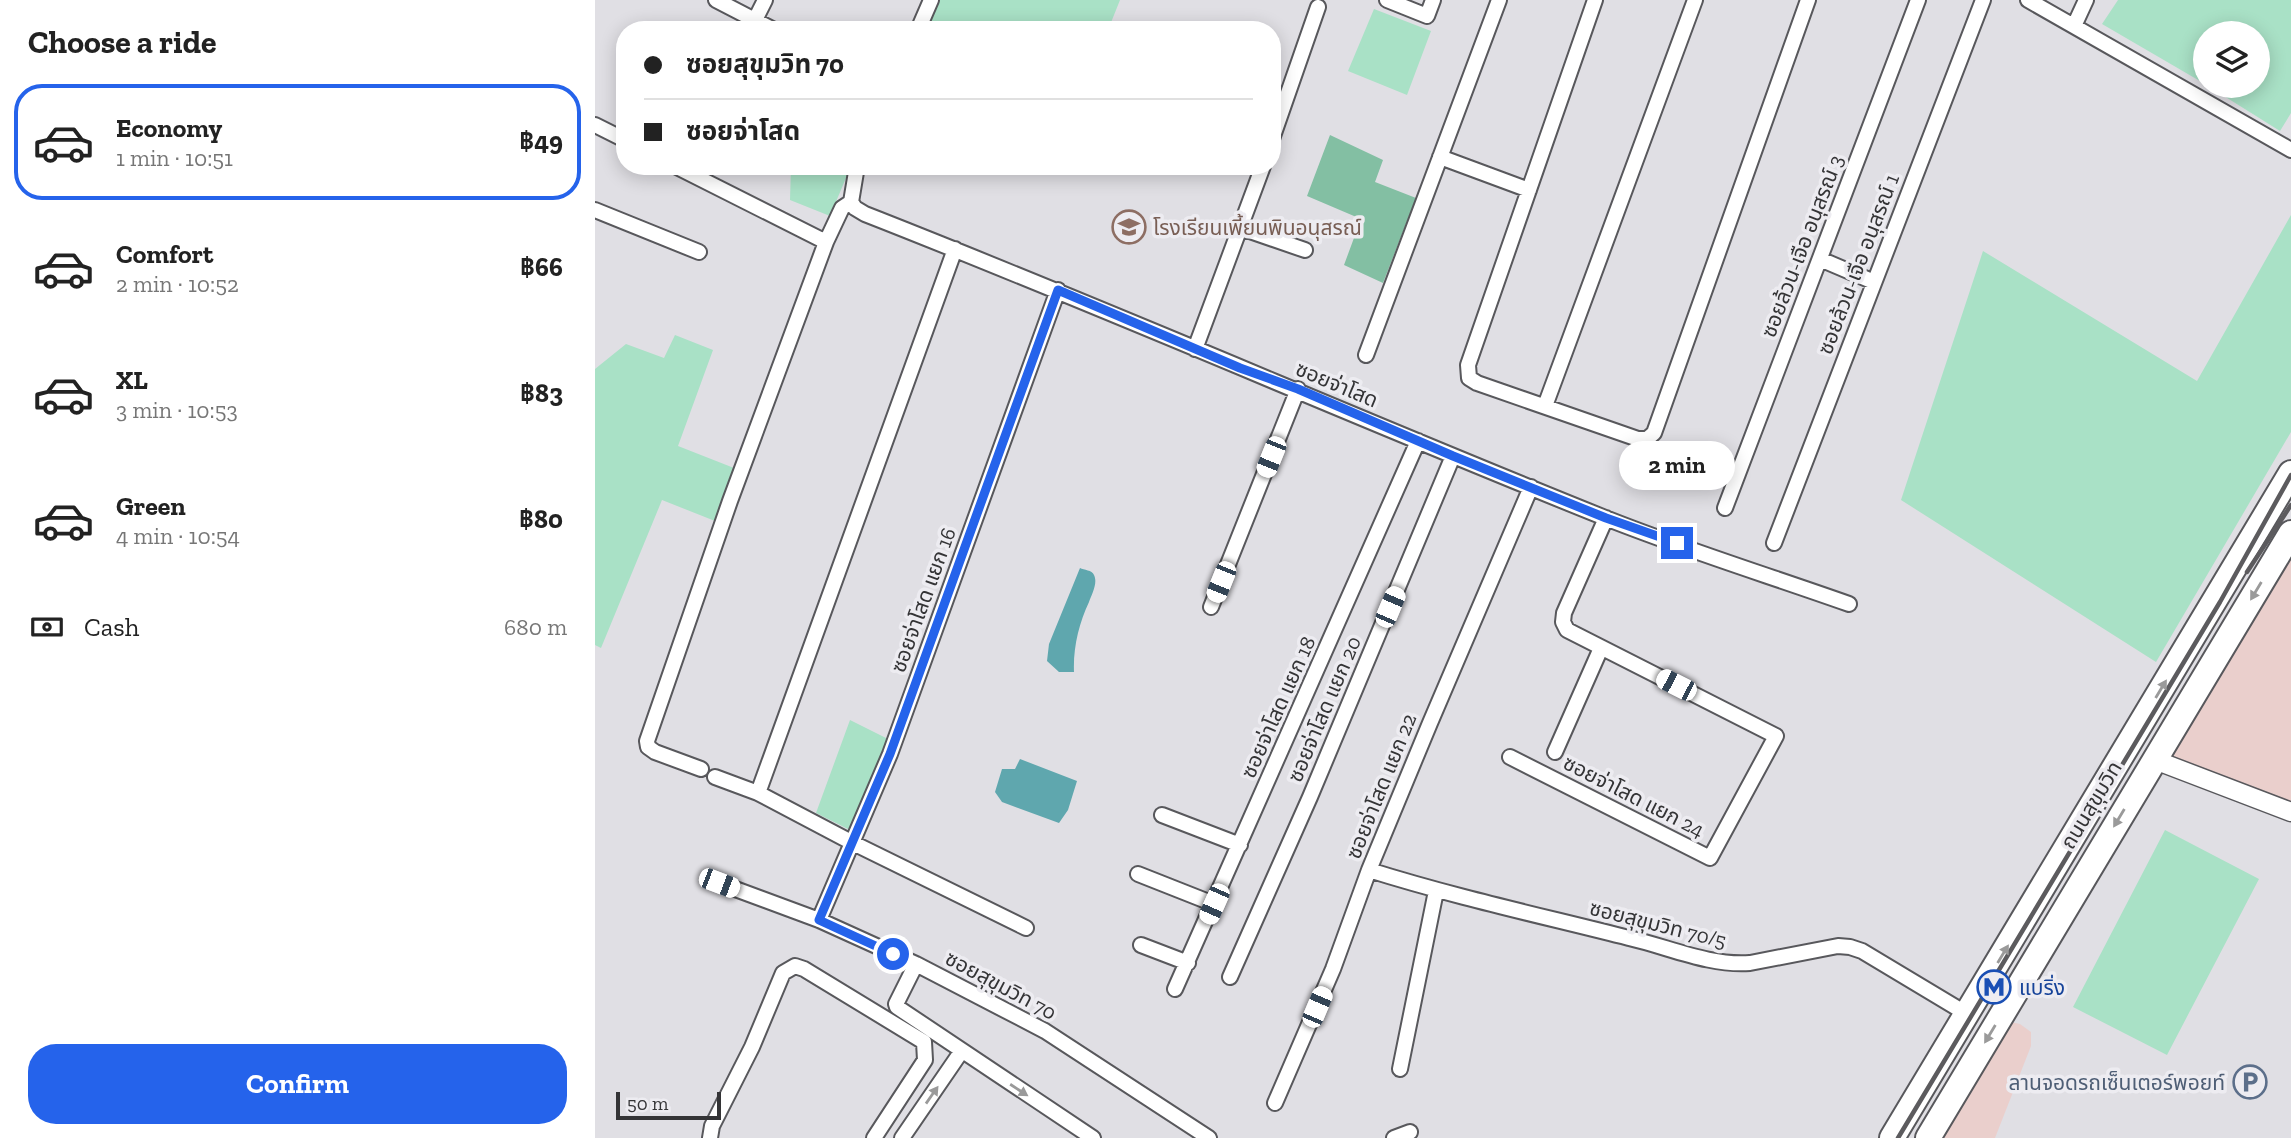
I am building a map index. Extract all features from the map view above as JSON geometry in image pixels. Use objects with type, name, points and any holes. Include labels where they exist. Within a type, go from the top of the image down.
[{"type":"highway","name":"ถนนสุขุมวิท","points":[[1892,1138],[2291,472]]},
{"type":"highway","name":"ถนนสุขุมวิท","points":[[1928,1138],[2291,533]]},
{"type":"highway","points":[[2126,748],[2155,760]]},
{"type":"street","points":[[716,0],[755,20],[765,0]]},
{"type":"street","points":[[922,21],[931,0]]},
{"type":"street","points":[[1387,0],[1427,16],[1433,0]]},
{"type":"street","points":[[1366,355],[1499,0]]},
{"type":"street","points":[[1595,0],[1468,366],[1469,378],[1638,439],[1647,439],[1654,433],[1808,0]]},
{"type":"street","points":[[1545,406],[1695,0]]},
{"type":"street","name":"ซอยล้วน-เจือ อนุสรณ์ 3","points":[[1725,508],[1919,0]]},
{"type":"street","name":"ซอยล้วน-เจือ อนุสรณ์ 1","points":[[1774,543],[1983,0]]},
{"type":"street","points":[[2028,0],[2291,150]]},
{"type":"street","points":[[2074,26],[2085,0]]},
{"type":"street","points":[[1281,113],[1318,7]]},
{"type":"street","points":[[595,125],[616,136]]},
{"type":"street","points":[[1440,157],[1529,190]]},
{"type":"street","points":[[693,175],[826,242]]},
{"type":"street","points":[[701,769],[647,747],[647,741],[730,501],[826,242],[842,208],[851,202],[856,175]]},
{"type":"street","points":[[1195,349],[1260,175]]},
{"type":"street","name":"ซอยจ่าโสด","points":[[851,202],[865,214],[1058,290],[1606,518],[1849,604]]},
{"type":"street","points":[[595,210],[699,251]]},
{"type":"street","points":[[1241,228],[1305,250]]},
{"type":"street","points":[[758,793],[955,249]]},
{"type":"street","points":[[1820,259],[1874,282]]},
{"type":"street","name":"ซอยจ่าโสด แยก 16","points":[[819,920],[890,754],[1058,290]]},
{"type":"street","points":[[1211,607],[1298,389]]},
{"type":"street","name":"ซอยจ่าโสด แยก 18","points":[[1175,989],[1418,441]]},
{"type":"street","name":"ซอยจ่าโสด แยก 20","points":[[1230,977],[1310,797],[1453,456]]},
{"type":"street","name":"ซอยจ่าโสด แยก 22","points":[[1275,1102],[1333,969],[1369,870],[1531,487]]},
{"type":"street","name":"ซอยจ่าโสด แยก 24","points":[[1510,757],[1710,858],[1776,736],[1567,630],[1563,622],[1564,613],[1606,518]]},
{"type":"street","points":[[1555,752],[1601,648]]},
{"type":"street","points":[[2155,760],[2291,812]]},
{"type":"street","points":[[715,777],[758,793],[1026,928]]},
{"type":"street","points":[[1162,814],[1240,845]]},
{"type":"street","name":"ซอยสุขุมวิท 70/5","points":[[1369,870],[1436,891],[1713,961],[1750,963],[1838,946],[1850,947],[1862,951],[1967,1014]]},
{"type":"street","points":[[1138,874],[1214,904]]},
{"type":"street","name":"ซอยสุขุมวิท 70","points":[[719,883],[819,920],[916,964],[1045,1031],[1209,1138]]},
{"type":"street","points":[[1400,1069],[1436,891]]},
{"type":"street","points":[[1141,945],[1188,963]]},
{"type":"street","points":[[916,964],[896,1006],[1093,1138]]},
{"type":"street","points":[[710,1138],[712,1126],[752,1047],[783,973],[795,966],[864,1004],[924,1042],[925,1060],[874,1138]]},
{"type":"street","points":[[902,1138],[961,1052]]},
{"type":"street","points":[[1394,1138],[1410,1132]]},
{"type":"shaded area","points":[[2291,552],[2291,805],[2169,758]]},
{"type":"shaded area","points":[[2011,1022],[2020,1024],[2031,1032],[2031,1046],[1995,1138],[1942,1138]]},
{"type":"green space","points":[[940,0],[1120,0],[1112,21],[930,21]]},
{"type":"green space","points":[[2118,0],[2291,0],[2291,113],[2280,131],[2227,98],[2270,98],[2270,21],[2193,21],[2193,77],[2102,24]]},
{"type":"green space","points":[[1374,9],[1431,31],[1407,95],[1348,71]]},
{"type":"green space","points":[[1330,135],[1383,160],[1375,182],[1416,198],[1383,283],[1344,265],[1361,219],[1307,196]]},
{"type":"green space","points":[[791,175],[847,175],[830,216],[790,200]]},
{"type":"green space","points":[[2291,215],[2291,432],[2156,662],[1901,500],[1983,251],[2197,381]]},
{"type":"green space","points":[[675,335],[713,350],[678,446],[734,468],[715,521],[662,500],[601,648],[595,645],[595,369],[626,344],[664,358]]},
{"type":"green space","points":[[850,720],[888,739],[852,831],[816,813]]},
{"type":"green space","points":[[2165,830],[2259,879],[2167,1055],[2073,1007]]},
{"type":"water","points":[[1080,568],[1093,573],[1095,585],[1077,636],[1074,672],[1059,672],[1047,661],[1049,644]]},
{"type":"water","points":[[1020,759],[1077,781],[1068,810],[1059,823],[1002,802],[995,792],[1002,769],[1015,769]]},
{"type":"railway","points":[[1898,1138],[2220,602],[2291,475]]},
{"type":"railway","points":[[2247,572],[2291,505]]},
{"type":"place","name":"โรงเรียนเพี้ยนพินอนุสรณ์","points":[[1129,227]]},
{"type":"place","name":"แบริ่ง","points":[[1994,987]]},
{"type":"place","name":"ลานจอดรถเซ็นเตอร์พอยท์","points":[[2250,1082]]},
{"type":"route","points":[[893,954],[819,920],[890,754],[1058,290],[1453,456],[1606,518],[1677,543]]}]
